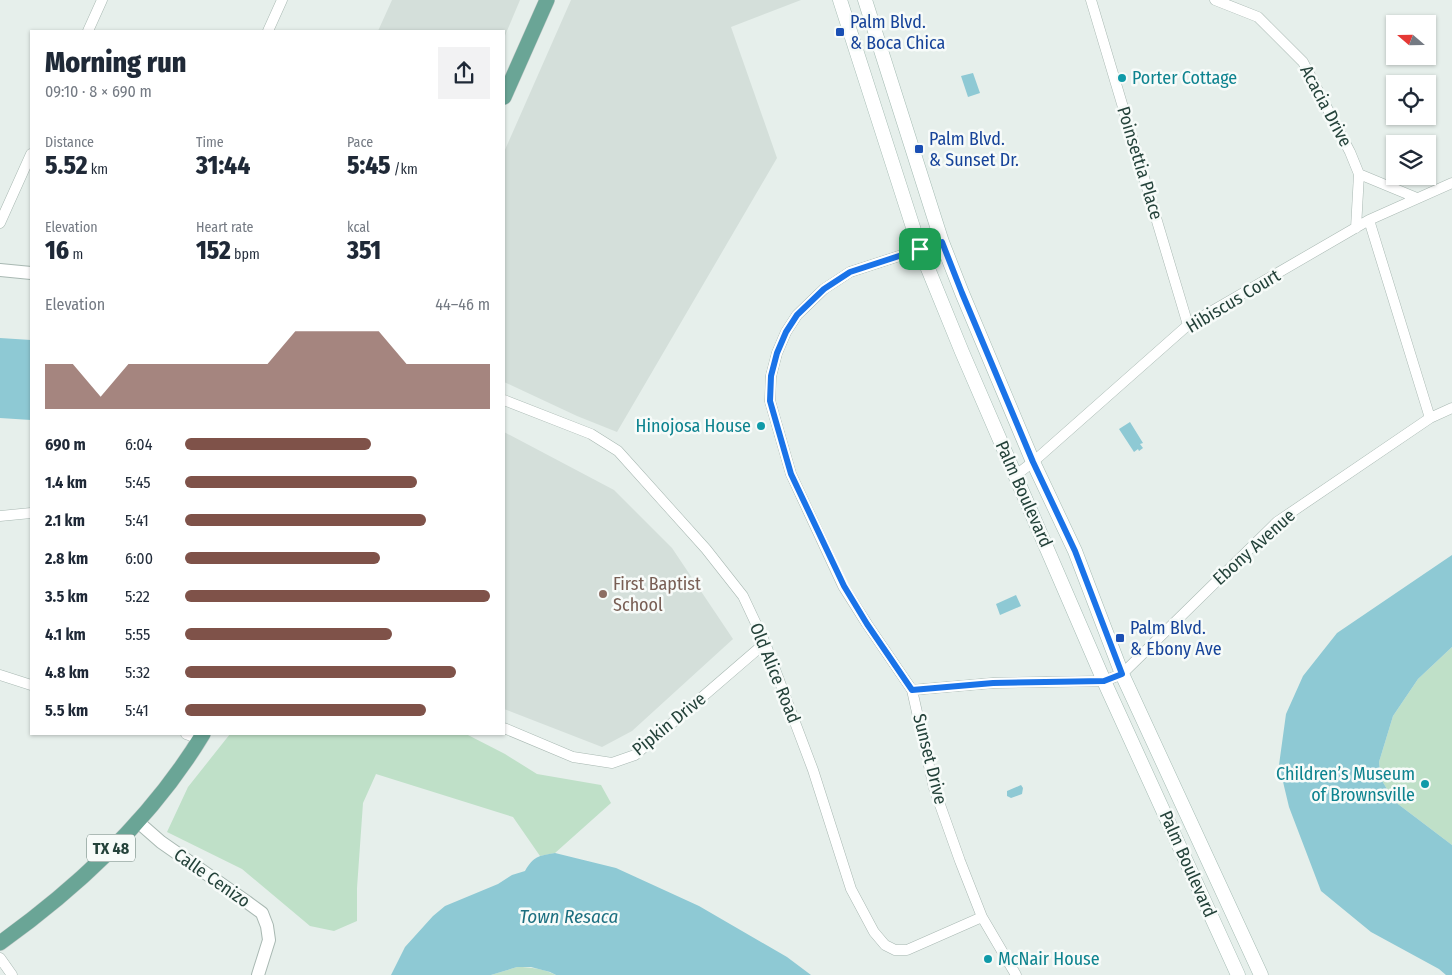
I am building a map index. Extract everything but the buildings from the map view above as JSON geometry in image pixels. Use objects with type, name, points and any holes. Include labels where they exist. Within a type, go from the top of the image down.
[{"type":"main road","points":[[505,95],[547,0]]},
{"type":"main road","name":"Palm Boulevard","points":[[840,0],[920,249],[962,352],[1104,681],[1238,975]]},
{"type":"main road","name":"Palm Boulevard","points":[[864,0],[942,242],[962,293],[1033,462],[1075,551],[1122,674],[1261,975]]},
{"type":"main road","name":"TX 48","points":[[0,944],[64,893],[107,853],[137,821],[177,773],[196,736]]},
{"type":"street","points":[[88,30],[102,0]]},
{"type":"street","points":[[268,30],[282,0]]},
{"type":"street","name":"Poinsettia Place","points":[[1091,0],[1188,325]]},
{"type":"street","name":"Acacia Drive","points":[[1215,0],[1258,17],[1303,62],[1350,152],[1359,174],[1356,228]]},
{"type":"street","points":[[0,222],[30,156]]},
{"type":"street","points":[[1359,174],[1418,198]]},
{"type":"street","name":"Hibiscus Court","points":[[1016,475],[1188,325],[1368,220],[1452,183]]},
{"type":"street","points":[[1368,220],[1430,418]]},
{"type":"street","name":"Sunset Drive","points":[[942,242],[850,272],[824,289],[797,315],[786,332],[771,376],[770,401],[791,474],[839,577],[867,624],[912,690],[934,788],[982,917],[1016,975]]},
{"type":"street","points":[[0,270],[30,273]]},
{"type":"street","name":"Old Alice Road","points":[[505,400],[591,434],[618,450],[706,549],[743,596],[765,643],[813,770],[851,889],[874,932],[885,945],[895,950],[907,950],[982,917]]},
{"type":"street","name":"Ebony Avenue","points":[[1122,674],[1276,522],[1430,418],[1452,408]]},
{"type":"street","points":[[0,516],[30,513]]},
{"type":"street","name":"Pipkin Drive","points":[[505,728],[573,757],[612,763],[635,755],[765,643]]},
{"type":"street","points":[[912,690],[993,683],[1104,681],[1122,674]]},
{"type":"street","points":[[0,675],[30,685]]},
{"type":"street","name":"Calle Cenizo","points":[[137,821],[161,842],[262,913],[267,926],[269,940],[258,975]]},
{"type":"street","points":[[0,958],[12,975]]},
{"type":"shaded area","points":[[392,0],[520,0],[505,36],[505,30],[378,30]]},
{"type":"shaded area","points":[[571,0],[801,0],[731,27],[777,158],[617,432],[577,416],[505,382],[505,150]]},
{"type":"shaded area","name":"First Baptist School","points":[[505,433],[614,490],[672,548],[733,639],[632,731],[602,747],[505,709]]},
{"type":"green space","points":[[1452,647],[1452,845],[1394,801],[1381,779],[1379,762],[1393,716],[1418,679]]},
{"type":"green space","points":[[229,735],[468,735],[505,754],[537,774],[601,785],[611,803],[555,853],[540,856],[513,817],[376,774],[363,803],[357,888],[357,921],[334,931],[310,926],[242,869],[167,832],[188,787]]},
{"type":"green space","points":[[517,967],[547,971],[556,975],[491,975]]},
{"type":"water","points":[[973,73],[980,93],[968,97],[961,76]]},
{"type":"water","points":[[0,338],[30,340],[30,420],[0,418]]},
{"type":"water","points":[[1130,422],[1143,443],[1140,444],[1143,448],[1139,451],[1138,449],[1134,452],[1119,429]]},
{"type":"water","points":[[1452,555],[1452,647],[1418,679],[1393,716],[1379,762],[1381,779],[1394,801],[1452,845],[1452,975],[1446,975],[1439,969],[1371,932],[1321,891],[1289,807],[1279,765],[1286,714],[1303,676],[1337,633]]},
{"type":"water","points":[[1016,595],[1021,606],[1000,615],[996,604]]},
{"type":"water","points":[[1021,785],[1023,788],[1022,794],[1011,798],[1007,796],[1007,791]]},
{"type":"water","name":"Town Resaca","points":[[555,853],[616,868],[699,906],[787,957],[811,975],[556,975],[531,967],[517,967],[491,975],[391,975],[405,947],[433,916],[445,906],[498,884],[512,875],[525,871],[537,857]]},
{"type":"place","name":"Palm Blvd. & Boca Chica","points":[[840,32]]},
{"type":"place","name":"Porter Cottage","points":[[1122,78]]},
{"type":"place","name":"Palm Blvd. & Sunset Dr.","points":[[919,149]]},
{"type":"place","name":"Hinojosa House","points":[[761,426]]},
{"type":"place","name":"First Baptist School","points":[[603,594]]},
{"type":"place","name":"Palm Blvd. & Ebony Ave","points":[[1120,638]]},
{"type":"place","name":"Children’s Museum of Brownsville","points":[[1425,784]]},
{"type":"place","name":"McNair House","points":[[988,959]]},
{"type":"route","points":[[942,242],[1033,462],[1075,551],[1122,674],[1104,681],[993,683],[912,690],[867,624],[844,586],[791,474],[770,401],[771,376],[777,353],[786,332],[797,315],[824,289],[850,272],[920,249],[942,242]]}]
